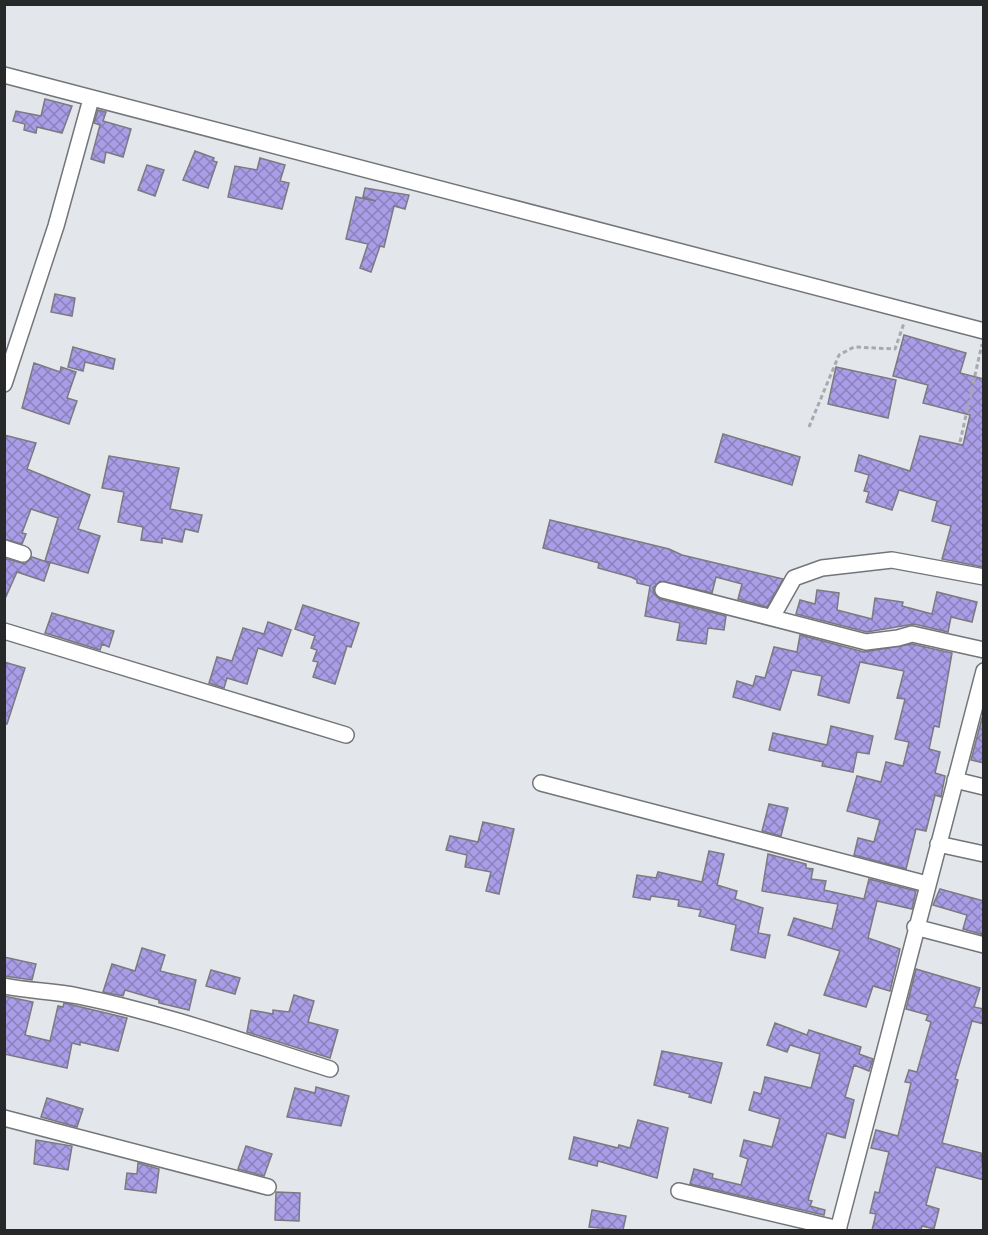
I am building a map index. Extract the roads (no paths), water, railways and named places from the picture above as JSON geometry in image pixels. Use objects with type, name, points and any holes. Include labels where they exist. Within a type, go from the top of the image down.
[{"type":"street","points":[[4,75],[984,331]]},
{"type":"street","points":[[4,384],[56,226],[91,99]]},
{"type":"street","points":[[4,548],[23,554]]},
{"type":"street","points":[[772,617],[794,578],[822,568],[892,560],[984,576]]},
{"type":"street","points":[[663,590],[866,642],[912,634],[984,650]]},
{"type":"street","points":[[4,631],[346,735]]},
{"type":"street","points":[[679,1191],[838,1230],[915,927],[955,780],[977,717],[983,676]]},
{"type":"street","points":[[955,780],[984,787]]},
{"type":"street","points":[[541,783],[927,884]]},
{"type":"street","points":[[938,844],[984,854]]},
{"type":"street","points":[[915,927],[984,945]]},
{"type":"street","points":[[4,986],[39,993],[75,995],[152,1014],[330,1069]]},
{"type":"street","points":[[4,1118],[268,1187]]}]
